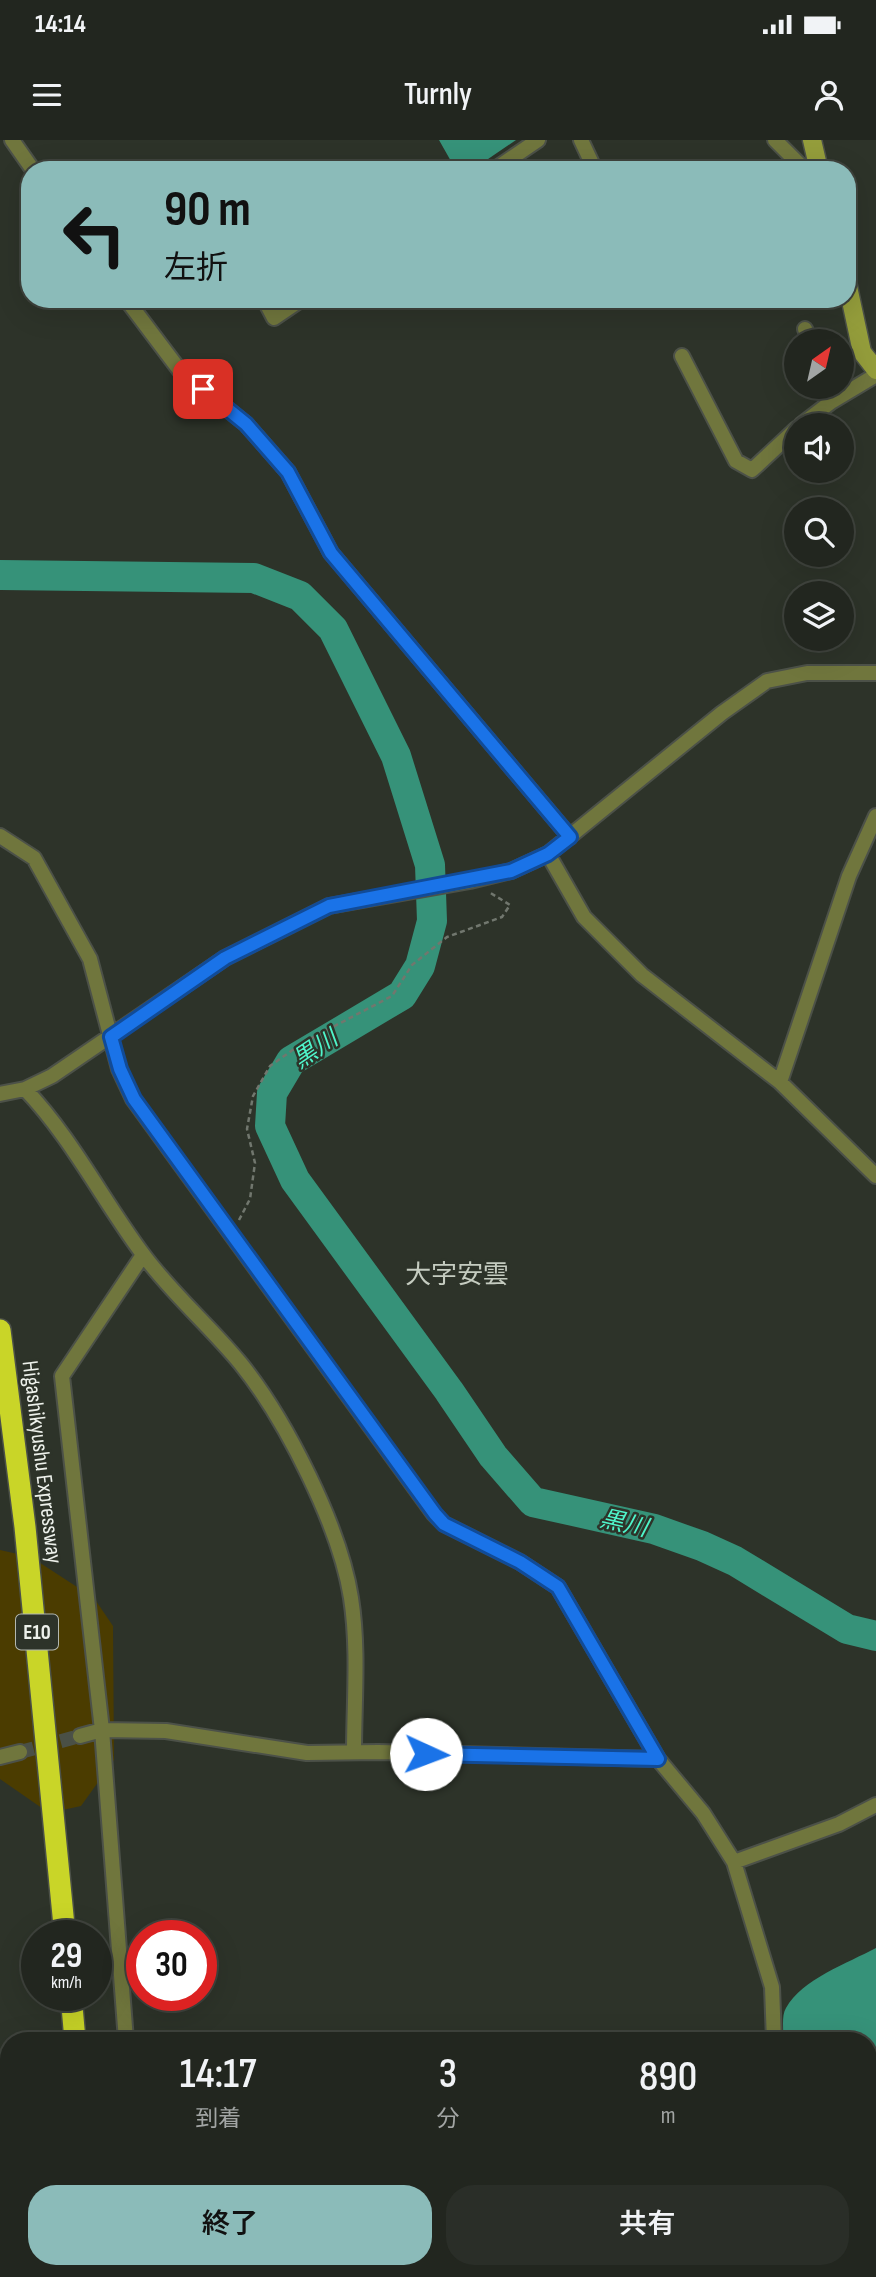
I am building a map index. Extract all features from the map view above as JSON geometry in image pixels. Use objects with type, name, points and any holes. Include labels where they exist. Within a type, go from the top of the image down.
[{"type":"highway","name":"Higashikyushu Expressway","points":[[0,1330],[25,1527],[63,1920]]},
{"type":"highway","points":[[72,2011],[74,2032]]},
{"type":"main road","points":[[812,140],[818,161]]},
{"type":"main road","points":[[853,308],[862,352],[876,373]]},
{"type":"street","points":[[12,140],[27,161]]},
{"type":"street","points":[[507,161],[538,140]]},
{"type":"street","points":[[580,140],[590,161]]},
{"type":"street","points":[[775,140],[796,161]]},
{"type":"street","points":[[133,308],[181,372],[246,424],[288,472],[331,553],[570,837]]},
{"type":"street","points":[[269,308],[274,318],[289,308]]},
{"type":"street","points":[[682,356],[737,461],[752,470],[784,440]]},
{"type":"street","points":[[817,413],[876,373]]},
{"type":"street","points":[[0,1094],[25,1089],[52,1076],[225,958],[278,929],[329,906],[470,881],[511,871],[548,854],[703,728],[767,681],[807,673],[876,673]]},
{"type":"street","points":[[780,1082],[849,876],[876,817]]},
{"type":"street","points":[[0,836],[34,858],[90,959],[120,1069],[134,1099],[435,1514],[444,1524],[520,1562],[558,1587],[658,1759],[703,1814],[734,1863],[772,1987],[774,2032]]},
{"type":"street","points":[[548,854],[584,917],[642,975],[780,1082],[876,1176]]},
{"type":"street","points":[[25,1089],[47,1112],[143,1255],[241,1364],[280,1422],[307,1474],[333,1539],[351,1597],[355,1641],[354,1752]]},
{"type":"street","points":[[125,2032],[102,1730],[62,1376],[143,1255]]},
{"type":"street","points":[[80,1736],[102,1730],[166,1731],[307,1753],[658,1759]]},
{"type":"street","points":[[0,1757],[20,1752]]},
{"type":"street","points":[[734,1863],[839,1824],[876,1805]]},
{"type":"path","points":[[233,1233],[250,1199],[255,1163],[247,1129],[253,1097],[270,1066],[304,1042],[392,996],[412,965],[447,937],[502,917],[510,905],[470,881]]},
{"type":"shaded area","points":[[439,140],[516,140],[485,161],[451,161]]},
{"type":"shaded area","points":[[0,1550],[31,1557],[94,1598],[113,1626],[114,1760],[81,1806],[49,1813],[0,1779]]},
{"type":"shaded area","points":[[876,1948],[876,2032],[783,2032],[784,2015],[793,1998],[814,1980]]},
{"type":"waterway","name":"黒川","points":[[0,575],[254,578],[300,596],[333,629],[396,756],[430,865],[432,921],[420,966],[402,995],[291,1061],[272,1093],[270,1126],[295,1180],[449,1391],[493,1456],[533,1502],[654,1529],[702,1546],[735,1561],[847,1629],[876,1636]]},
{"type":"tunnel","points":[[20,1752],[80,1736]]},
{"type":"district","name":"大字安雲","points":[[457,1274]]},
{"type":"route","points":[[203,389],[246,424],[288,472],[331,553],[570,837],[548,854],[511,871],[329,906],[278,929],[225,958],[111,1037],[120,1069],[134,1099],[435,1514],[444,1524],[464,1536],[520,1562],[558,1587],[658,1759],[426,1754]]}]
